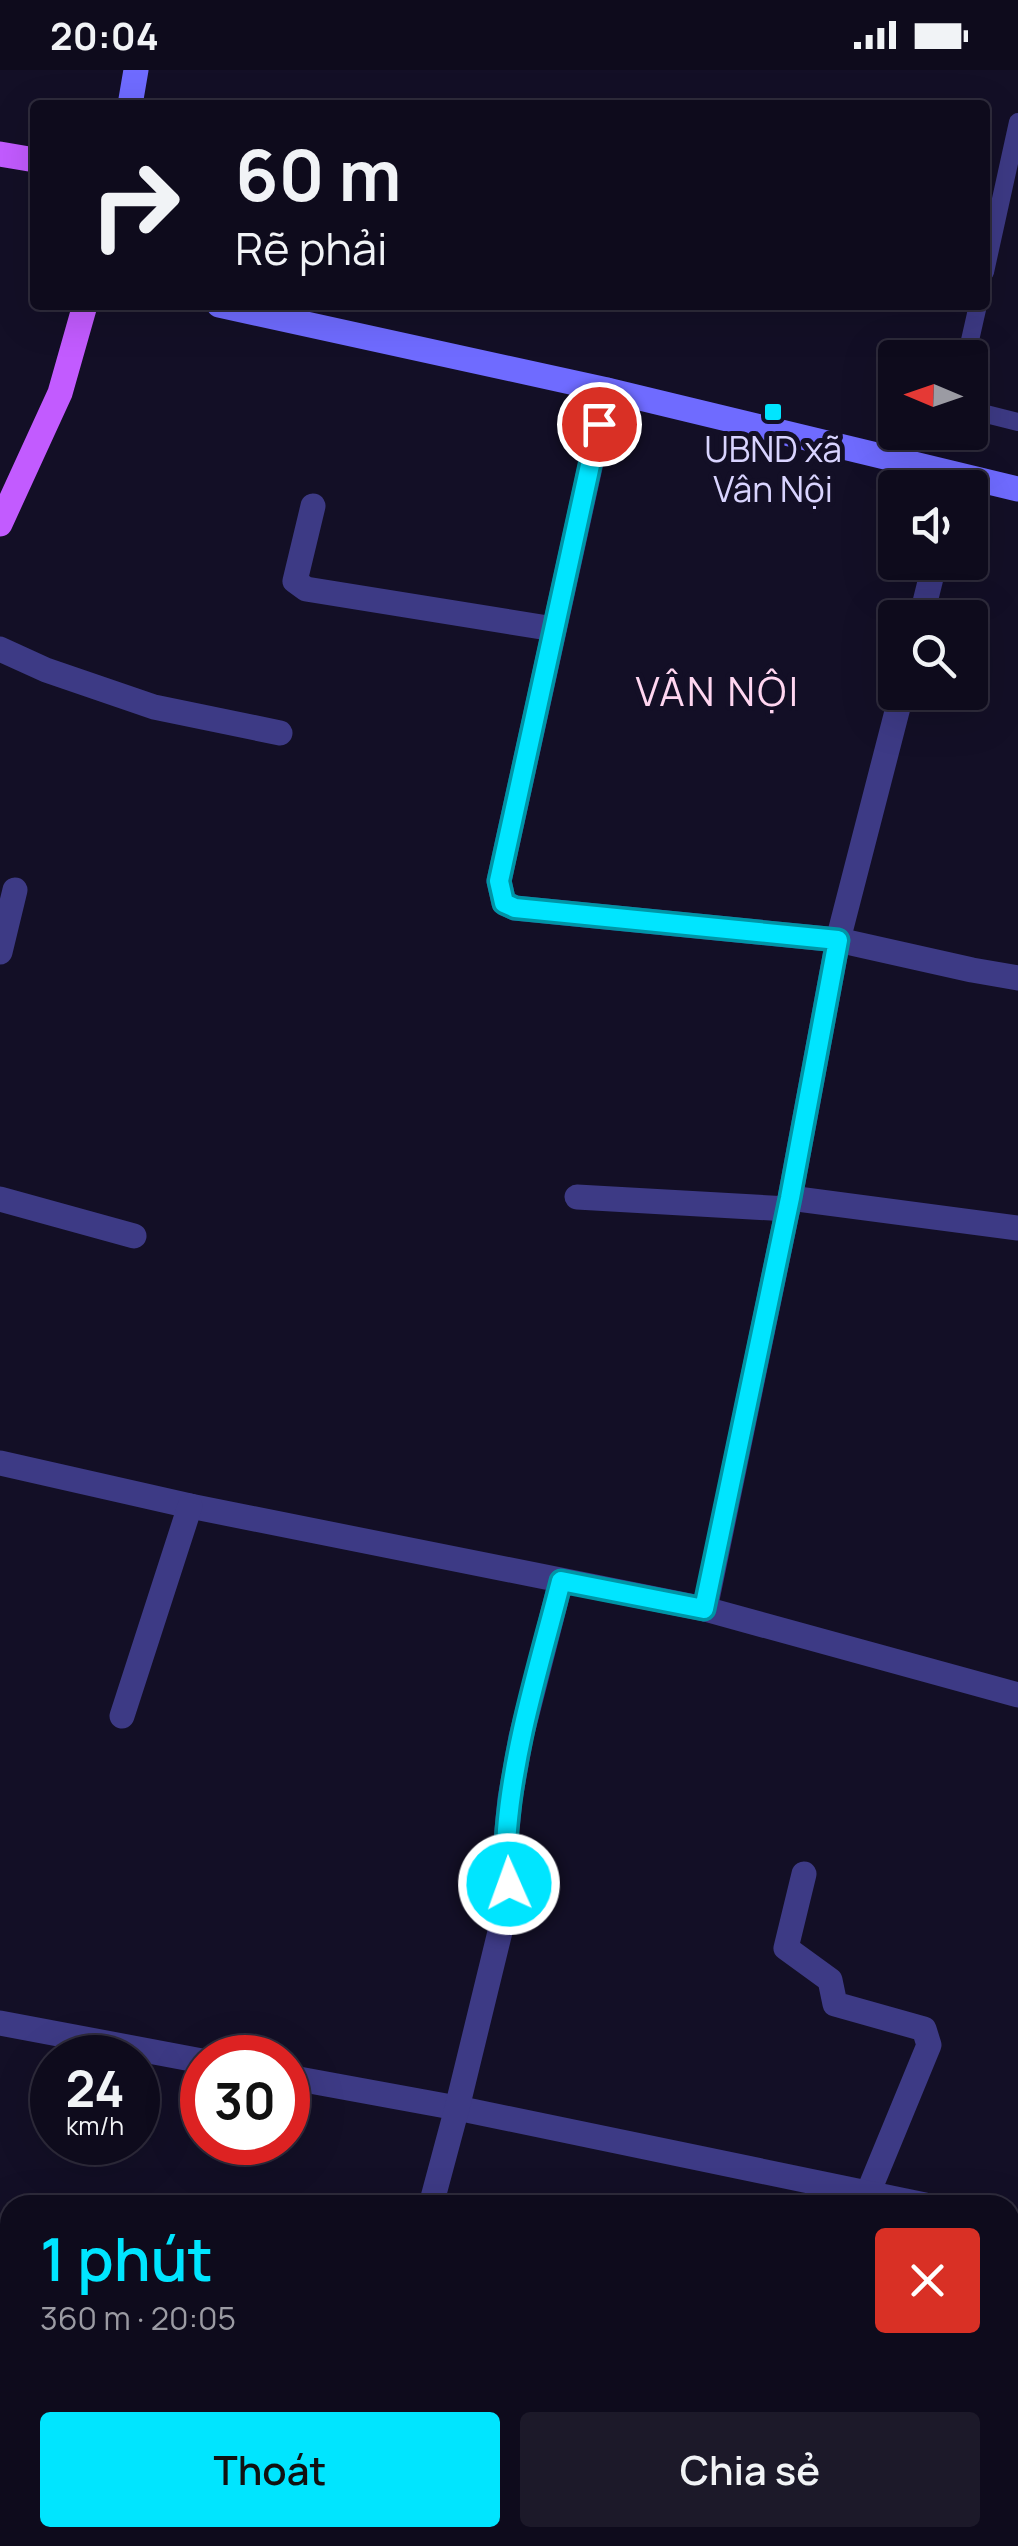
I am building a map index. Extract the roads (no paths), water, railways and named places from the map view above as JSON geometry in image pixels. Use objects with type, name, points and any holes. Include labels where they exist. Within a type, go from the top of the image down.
[{"type":"main road","points":[[0,154],[30,159]]},
{"type":"main road","points":[[0,524],[60,393],[84,310]]},
{"type":"street","points":[[131,100],[136,70]]},
{"type":"street","points":[[242,310],[607,390],[914,470]]},
{"type":"street","points":[[607,390],[499,881],[504,903],[515,908],[838,940],[1018,978]]},
{"type":"street","points":[[988,485],[1018,488]]},
{"type":"street","points":[[313,506],[295,581],[306,589],[554,629]]},
{"type":"street","points":[[0,648],[46,670],[154,707],[280,733]]},
{"type":"street","points":[[704,1609],[789,1203],[838,940],[897,710]]},
{"type":"street","points":[[0,952],[16,890]]},
{"type":"street","points":[[577,1197],[789,1203],[1018,1228]]},
{"type":"street","points":[[0,1199],[134,1236]]},
{"type":"street","points":[[0,1463],[190,1506],[704,1609],[1018,1695]]},
{"type":"street","points":[[122,1716],[190,1506]]},
{"type":"street","points":[[434,2195],[509,1894],[506,1839],[510,1798],[521,1737],[561,1581]]},
{"type":"street","points":[[804,1874],[786,1948],[830,1980],[835,2004],[924,2029],[929,2045],[868,2193]]},
{"type":"street","points":[[0,2023],[180,2057]]},
{"type":"street","points":[[310,2081],[457,2108],[820,2195],[878,2195]]},
{"type":"lane","points":[[990,249],[1018,122]]},
{"type":"lane","points":[[970,340],[977,310]]},
{"type":"lane","points":[[988,414],[1018,422]]},
{"type":"place","name":"UBND xã Vân Nội","points":[[773,412]]},
{"type":"district","name":"VÂN NỘI","points":[[718,690]]}]
